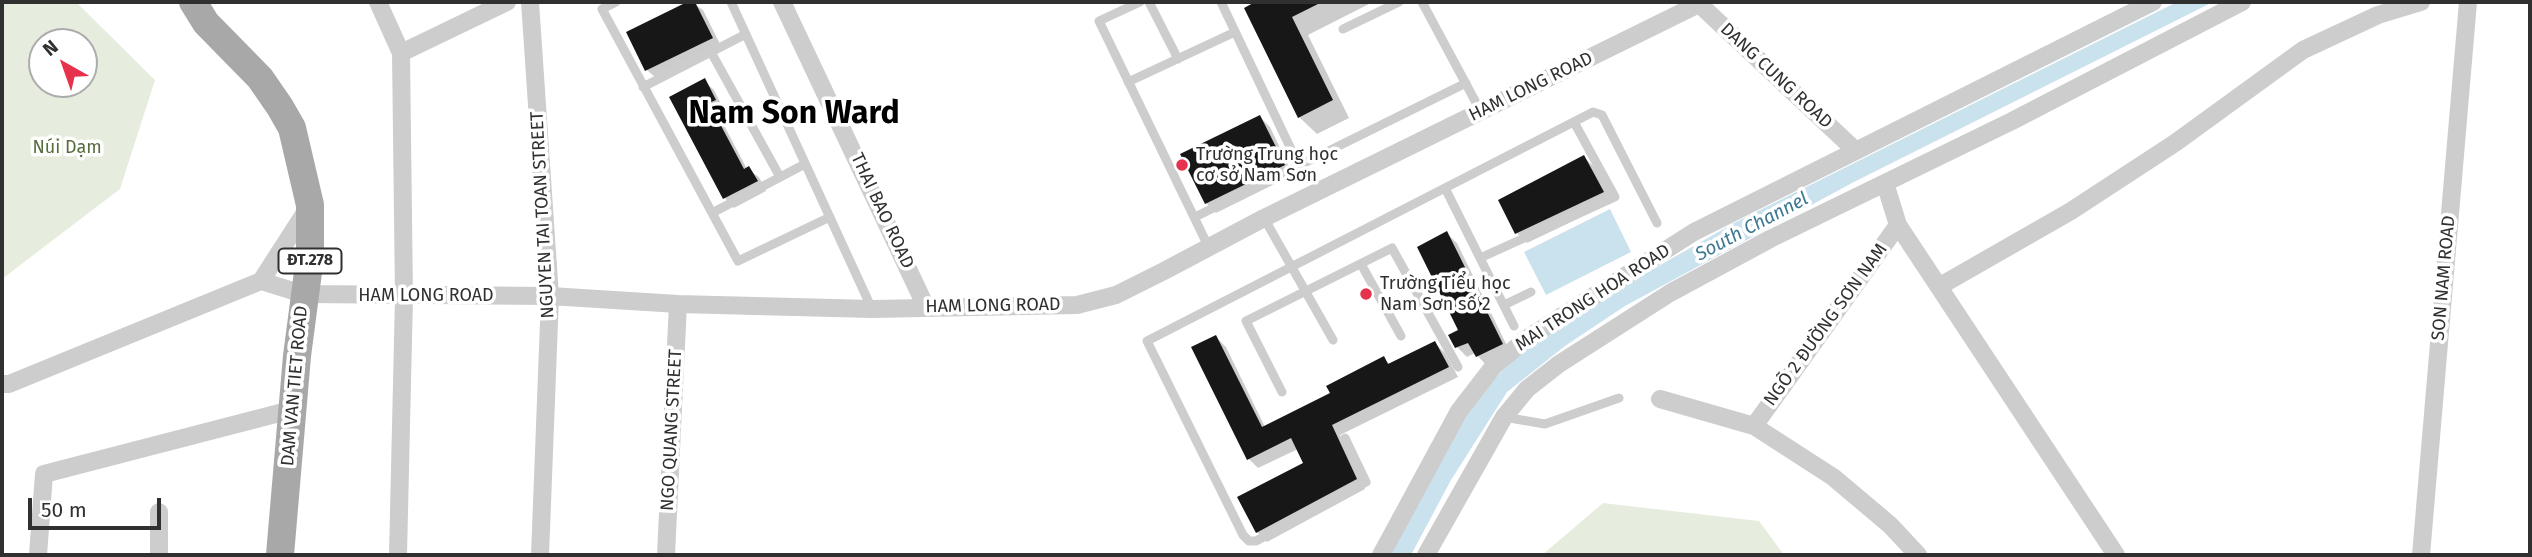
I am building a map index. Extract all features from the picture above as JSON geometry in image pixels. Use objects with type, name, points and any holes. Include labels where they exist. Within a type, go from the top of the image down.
[{"type":"main road","name":"DAM VAN TIET ROAD","points":[[193,2],[206,23],[260,78],[280,107],[292,128],[310,205],[310,257],[303,294],[291,410],[280,555]]},
{"type":"street","points":[[379,2],[401,53],[404,297],[398,555]]},
{"type":"street","points":[[401,53],[507,2]]},
{"type":"street","name":"NGUYEN TAI TOAN STREET","points":[[530,2],[550,296],[540,555]]},
{"type":"street","name":"THAI BAO ROAD","points":[[782,2],[926,307]]},
{"type":"street","name":"MAI TRONG HOA ROAD","points":[[1381,555],[1460,411],[1507,354],[1536,332],[1694,232],[2153,2]]},
{"type":"street","points":[[1426,555],[1504,417],[1545,373],[1671,293],[1770,239],[2242,2]]},
{"type":"street","points":[[1940,286],[2071,211],[2175,143],[2303,50],[2378,15],[2421,2]]},
{"type":"street","name":"SON NAM ROAD","points":[[2421,555],[2468,2]]},
{"type":"street","name":"HAM LONG ROAD","points":[[261,281],[303,294],[404,297],[550,296],[678,304],[872,309],[1077,305],[1116,295],[1264,218],[1700,3]]},
{"type":"street","name":"DANG CUNG ROAD","points":[[1700,3],[1856,151]]},
{"type":"street","points":[[1885,183],[1898,225],[2116,555]]},
{"type":"street","points":[[4,388],[261,281],[310,205]]},
{"type":"street","name":"NGÕ 2 ĐƯỜNG SƠN NAM","points":[[1754,426],[1898,225]]},
{"type":"street","name":"NGO QUANG STREET","points":[[666,555],[678,304]]},
{"type":"street","points":[[1660,399],[1754,426],[1833,477],[1890,525],[1918,555]]},
{"type":"street","points":[[38,555],[44,474],[291,410]]},
{"type":"street","points":[[159,512],[159,555]]},
{"type":"lane","points":[[616,2],[602,9],[738,261],[830,217]]},
{"type":"lane","points":[[732,2],[872,309]]},
{"type":"lane","points":[[1140,2],[1099,22],[1208,246]]},
{"type":"lane","points":[[1149,2],[1178,59]]},
{"type":"lane","points":[[1221,2],[1299,166]]},
{"type":"lane","points":[[1343,29],[1399,2]]},
{"type":"lane","points":[[1422,2],[1481,112]]},
{"type":"lane","points":[[1128,82],[1235,32]]},
{"type":"lane","points":[[643,87],[746,34]]},
{"type":"lane","points":[[711,52],[780,177]]},
{"type":"lane","points":[[1195,217],[1466,83]]},
{"type":"lane","points":[[1345,438],[1366,482],[1256,541],[1250,541],[1243,535],[1147,341],[1593,112],[1602,115],[1657,223]]},
{"type":"lane","points":[[1480,258],[1615,197],[1574,122]]},
{"type":"lane","points":[[712,213],[805,164]]},
{"type":"lane","points":[[1445,188],[1514,326]]},
{"type":"lane","points":[[1264,218],[1333,340]]},
{"type":"lane","points":[[1282,392],[1246,321],[1392,248],[1458,367]]},
{"type":"lane","points":[[1361,264],[1401,336]]},
{"type":"lane","points":[[1504,305],[1531,292]]},
{"type":"lane","points":[[1504,417],[1545,424],[1619,398]]},
{"type":"green space","name":"Núi Dạm","points":[[2,2],[76,2],[155,80],[120,189],[2,279]]},
{"type":"green space","points":[[1603,503],[1759,521],[1784,555],[1542,555]]},
{"type":"water","name":"South Channel","points":[[2177,2],[2213,2],[1852,183],[1625,306],[1565,346],[1507,392],[1451,480],[1411,555],[1390,555],[1467,414],[1494,379],[1526,349],[1618,289],[1734,223]]},
{"type":"water","points":[[1610,209],[1631,252],[1546,295],[1524,252]]},
{"type":"building","points":[[687,2],[695,2],[713,38],[645,71],[626,32]]},
{"type":"building","points":[[1255,2],[1322,2],[1292,17],[1333,100],[1298,118],[1244,8]]},
{"type":"building","points":[[705,78],[716,100],[709,103],[744,169],[749,166],[758,181],[723,199],[669,97]]},
{"type":"building","points":[[1260,115],[1285,165],[1205,204],[1180,154]]},
{"type":"building","points":[[1584,155],[1604,192],[1515,234],[1498,200]]},
{"type":"building","points":[[1447,231],[1503,344],[1476,357],[1468,343],[1455,348],[1448,335],[1458,330],[1417,247]]},
{"type":"building","points":[[1216,335],[1262,427],[1330,393],[1326,386],[1384,356],[1388,364],[1435,341],[1449,367],[1332,425],[1357,479],[1256,533],[1237,497],[1303,463],[1291,438],[1247,460],[1191,347]]},
{"type":"place","name":"Trường Trung học cơ sở Nam Sơn","points":[[1182,165]]},
{"type":"place","name":"Trường Tiểu học Nam Sơn số 2","points":[[1366,294]]},
{"type":"district","name":"Nam Son Ward","points":[[794,114]]}]
